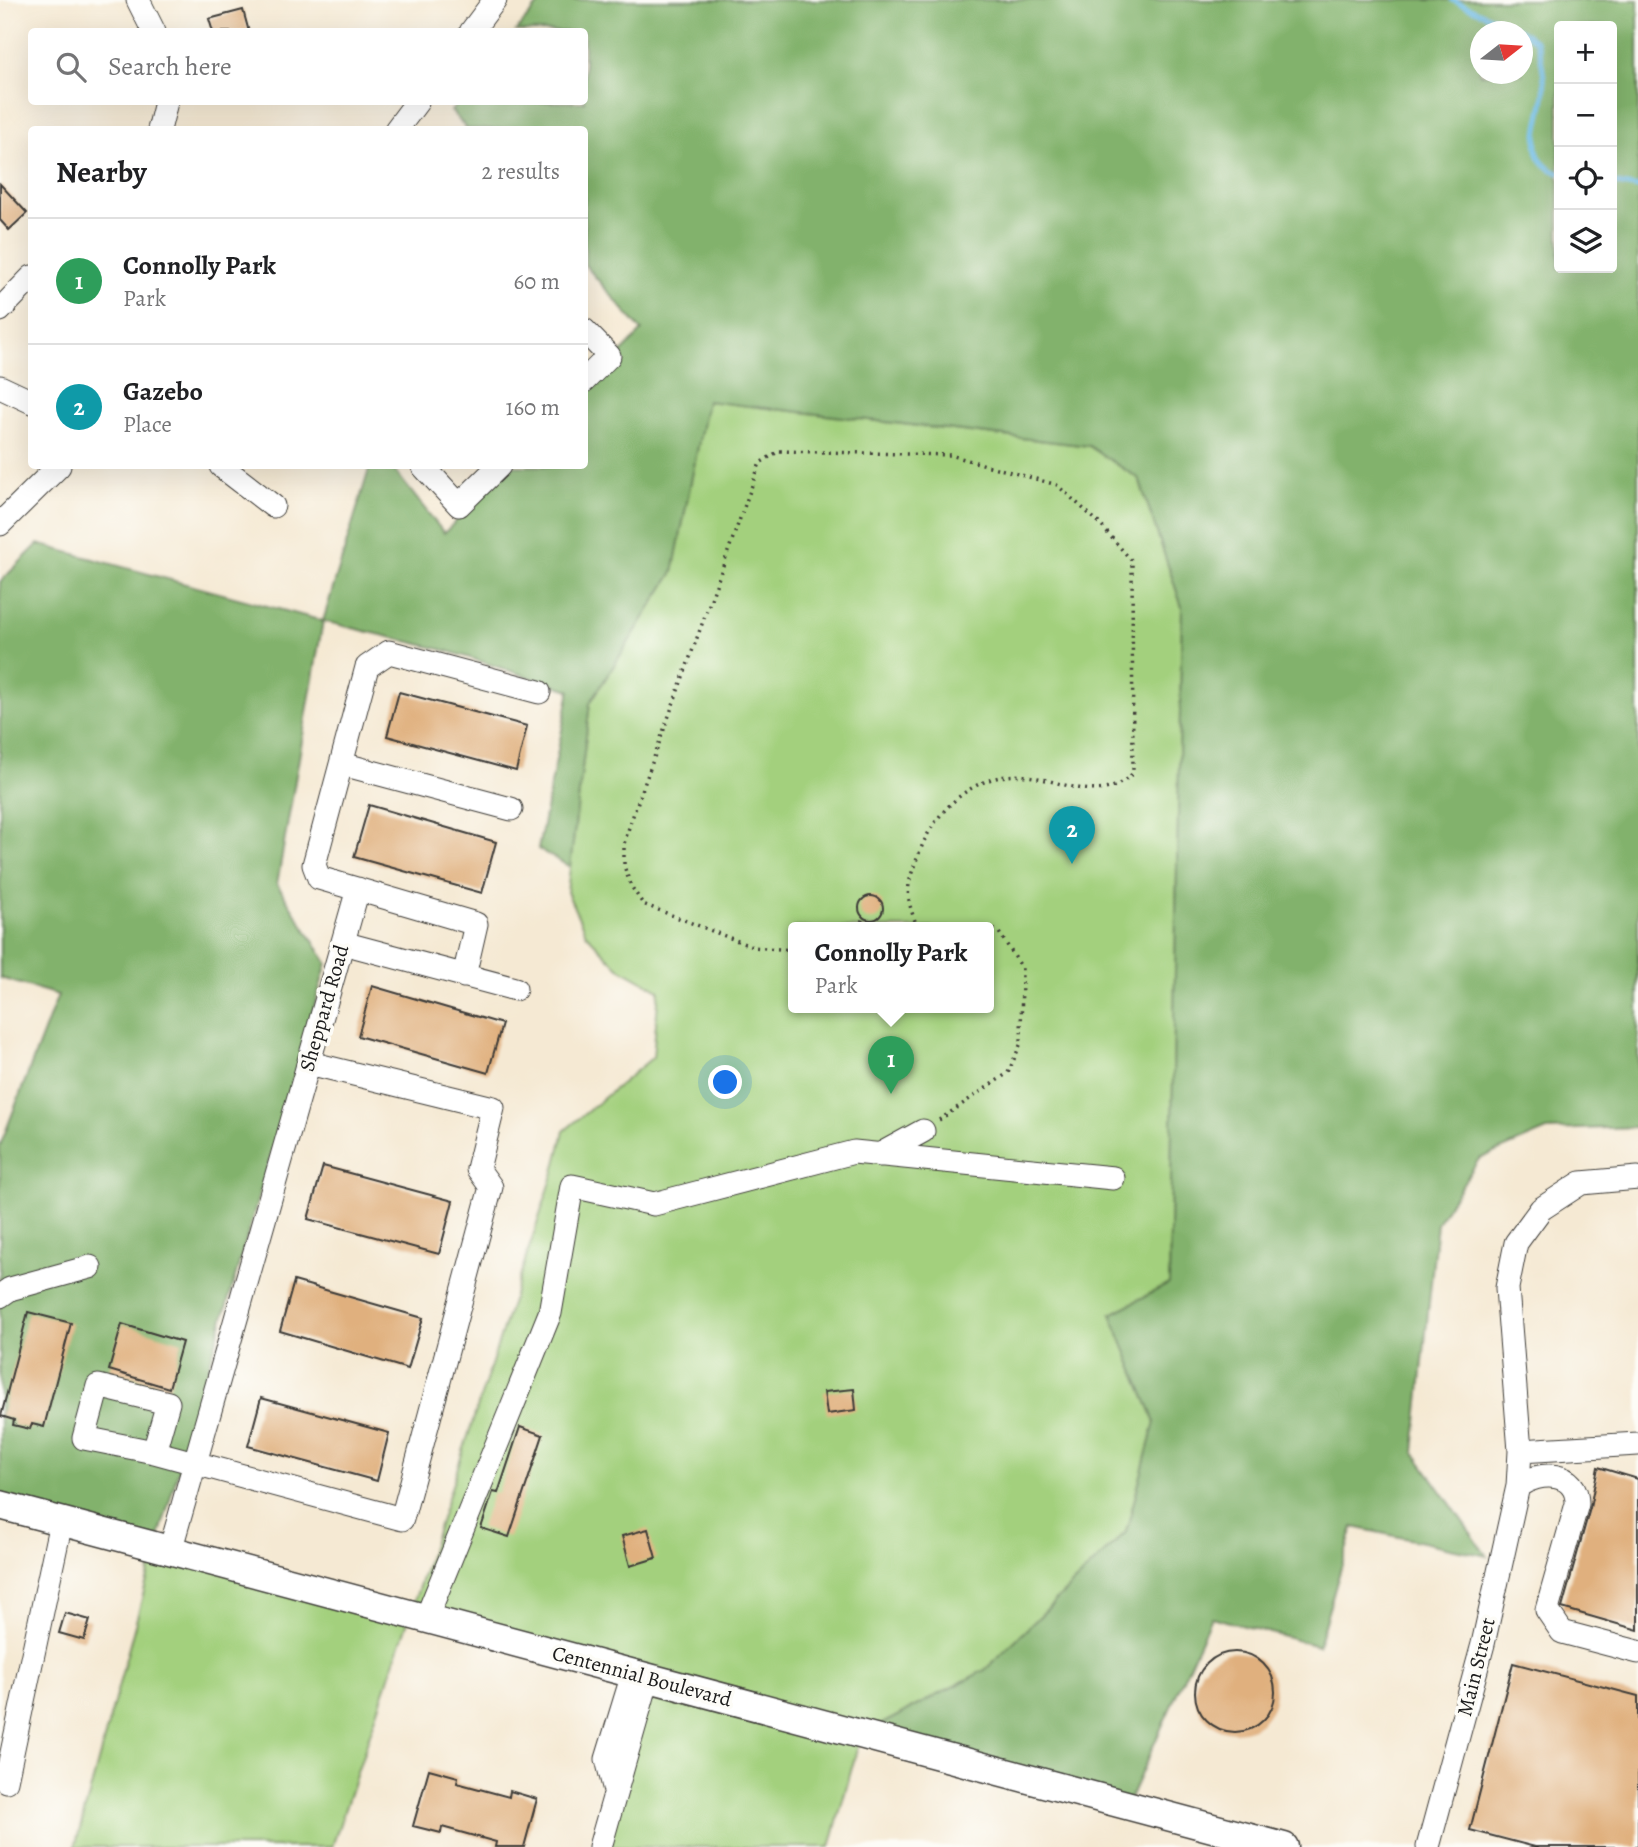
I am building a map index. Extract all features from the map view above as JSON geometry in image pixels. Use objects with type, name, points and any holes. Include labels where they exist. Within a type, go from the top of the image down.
[{"type":"main road","name":"Centennial Boulevard","points":[[0,1505],[1284,1847]]},
{"type":"street","points":[[138,0],[152,28]]},
{"type":"street","points":[[474,28],[495,0]]},
{"type":"street","points":[[160,126],[165,105]]},
{"type":"street","points":[[399,126],[415,105]]},
{"type":"street","points":[[0,310],[28,281]]},
{"type":"street","points":[[588,334],[609,356],[588,377]]},
{"type":"street","points":[[0,387],[28,400]]},
{"type":"street","points":[[0,524],[56,469]]},
{"type":"street","points":[[225,469],[273,506]]},
{"type":"street","points":[[426,469],[459,505],[493,469]]},
{"type":"street","points":[[464,976],[476,924],[318,877],[314,865],[367,667],[389,652],[539,692]]},
{"type":"street","points":[[342,764],[511,809]]},
{"type":"street","name":"Sheppard Road","points":[[170,1551],[358,889]]},
{"type":"street","points":[[343,943],[515,989]]},
{"type":"street","points":[[154,1452],[402,1519],[491,1187],[478,1169],[493,1108],[309,1063]]},
{"type":"street","points":[[879,1155],[923,1130]]},
{"type":"street","points":[[426,1619],[550,1313],[572,1186],[654,1203],[854,1152],[1113,1178]]},
{"type":"street","name":"Main Street","points":[[1428,1847],[1483,1644],[1518,1486],[1520,1451],[1507,1288],[1516,1243],[1541,1209],[1581,1183],[1638,1178]]},
{"type":"street","points":[[0,1296],[10,1289],[90,1268]]},
{"type":"street","points":[[1520,1451],[1638,1444]]},
{"type":"street","points":[[1518,1486],[1535,1477],[1554,1475],[1566,1480],[1575,1492],[1577,1504],[1547,1610],[1562,1632],[1638,1652]]},
{"type":"street","points":[[6,1781],[61,1522]]},
{"type":"street","points":[[600,1847],[615,1791],[607,1759],[640,1676]]},
{"type":"path","points":[[788,950],[753,947],[643,904],[631,886],[624,866],[624,844],[630,824],[760,463],[779,451],[950,455],[1057,485],[1097,521],[1132,561],[1133,773],[1123,783],[1098,791],[1024,775],[985,780],[950,802],[923,842],[906,886],[916,922]]},
{"type":"path","points":[[861,922],[863,918]]},
{"type":"path","points":[[923,1130],[1008,1073],[1021,1043],[1022,968],[998,931],[994,930]]},
{"type":"green space","points":[[542,0],[1638,0],[1638,1127],[1547,1130],[1479,1159],[1437,1223],[1414,1452],[1487,1556],[1353,1527],[1318,1646],[1211,1617],[1126,1807],[861,1735],[985,1670],[1126,1532],[1155,1422],[1111,1314],[1169,1284],[1182,607],[1139,479],[1089,446],[707,401],[673,572],[590,703],[570,867],[538,849],[570,690],[448,651],[323,621],[369,469],[393,469],[444,533],[508,469],[588,469],[588,387],[642,331],[588,268],[588,126],[464,126],[451,111],[456,105],[588,105],[588,28],[519,28]]},
{"type":"green space","points":[[707,401],[1089,446],[1139,479],[1182,607],[1169,1284],[1111,1314],[1155,1422],[1126,1532],[985,1670],[861,1735],[830,1847],[600,1847],[647,1678],[410,1615],[332,1847],[75,1847],[156,1547],[410,1614],[554,1172],[564,1131],[653,1057],[659,990],[619,968],[586,934],[567,892],[590,703],[673,572]]},
{"type":"green space","points":[[38,544],[323,621],[277,884],[327,963],[156,1547],[0,1505],[0,1146],[58,995],[0,978],[0,582]]},
{"type":"building","points":[[243,10],[248,28],[212,28],[209,19]]},
{"type":"building","points":[[0,184],[27,213],[9,230],[0,220]]},
{"type":"building","points":[[399,692],[527,726],[516,771],[387,736]]},
{"type":"building","points":[[369,805],[496,842],[482,893],[354,857]]},
{"type":"building","points":[[871,896],[880,899],[883,908],[880,917],[871,920],[862,917],[859,908],[862,899]]},
{"type":"building","points":[[372,986],[502,1024],[488,1073],[358,1036]]},
{"type":"building","points":[[323,1166],[453,1201],[439,1254],[308,1219]]},
{"type":"building","points":[[294,1281],[423,1318],[408,1369],[280,1331]]},
{"type":"building","points":[[28,1312],[71,1323],[44,1427],[32,1424],[30,1429],[13,1425],[14,1420],[1,1416]]},
{"type":"building","points":[[122,1324],[182,1342],[169,1388],[109,1370]]},
{"type":"building","points":[[854,1389],[856,1410],[827,1414],[824,1392]]},
{"type":"building","points":[[261,1398],[389,1433],[377,1481],[248,1446]]},
{"type":"building","points":[[520,1427],[543,1435],[509,1537],[481,1528],[493,1492],[498,1493]]},
{"type":"building","points":[[1598,1467],[1638,1479],[1638,1630],[1562,1608],[1590,1508]]},
{"type":"building","points":[[648,1529],[656,1558],[630,1566],[622,1536]]},
{"type":"building","points":[[65,1613],[90,1620],[84,1640],[59,1633]]},
{"type":"building","points":[[1235,1652],[1250,1655],[1263,1664],[1272,1677],[1275,1692],[1272,1707],[1263,1720],[1250,1729],[1235,1732],[1220,1729],[1207,1720],[1198,1707],[1195,1692],[1198,1677],[1207,1664],[1220,1655]]},
{"type":"building","points":[[1513,1663],[1638,1696],[1638,1847],[1535,1847],[1470,1830]]},
{"type":"building","points":[[429,1769],[458,1777],[457,1783],[509,1797],[510,1791],[537,1799],[524,1847],[495,1847],[496,1842],[442,1827],[441,1833],[413,1826]]},
{"type":"waterway","points":[[1452,0],[1522,31],[1536,41],[1544,76],[1537,150],[1540,159],[1554,170]]},
{"type":"waterway","points":[[1617,184],[1638,188]]},
{"type":"place","name":"Gazebo","points":[[1072,864]]},
{"type":"place","name":"Connolly Park","points":[[891,1094]]}]
